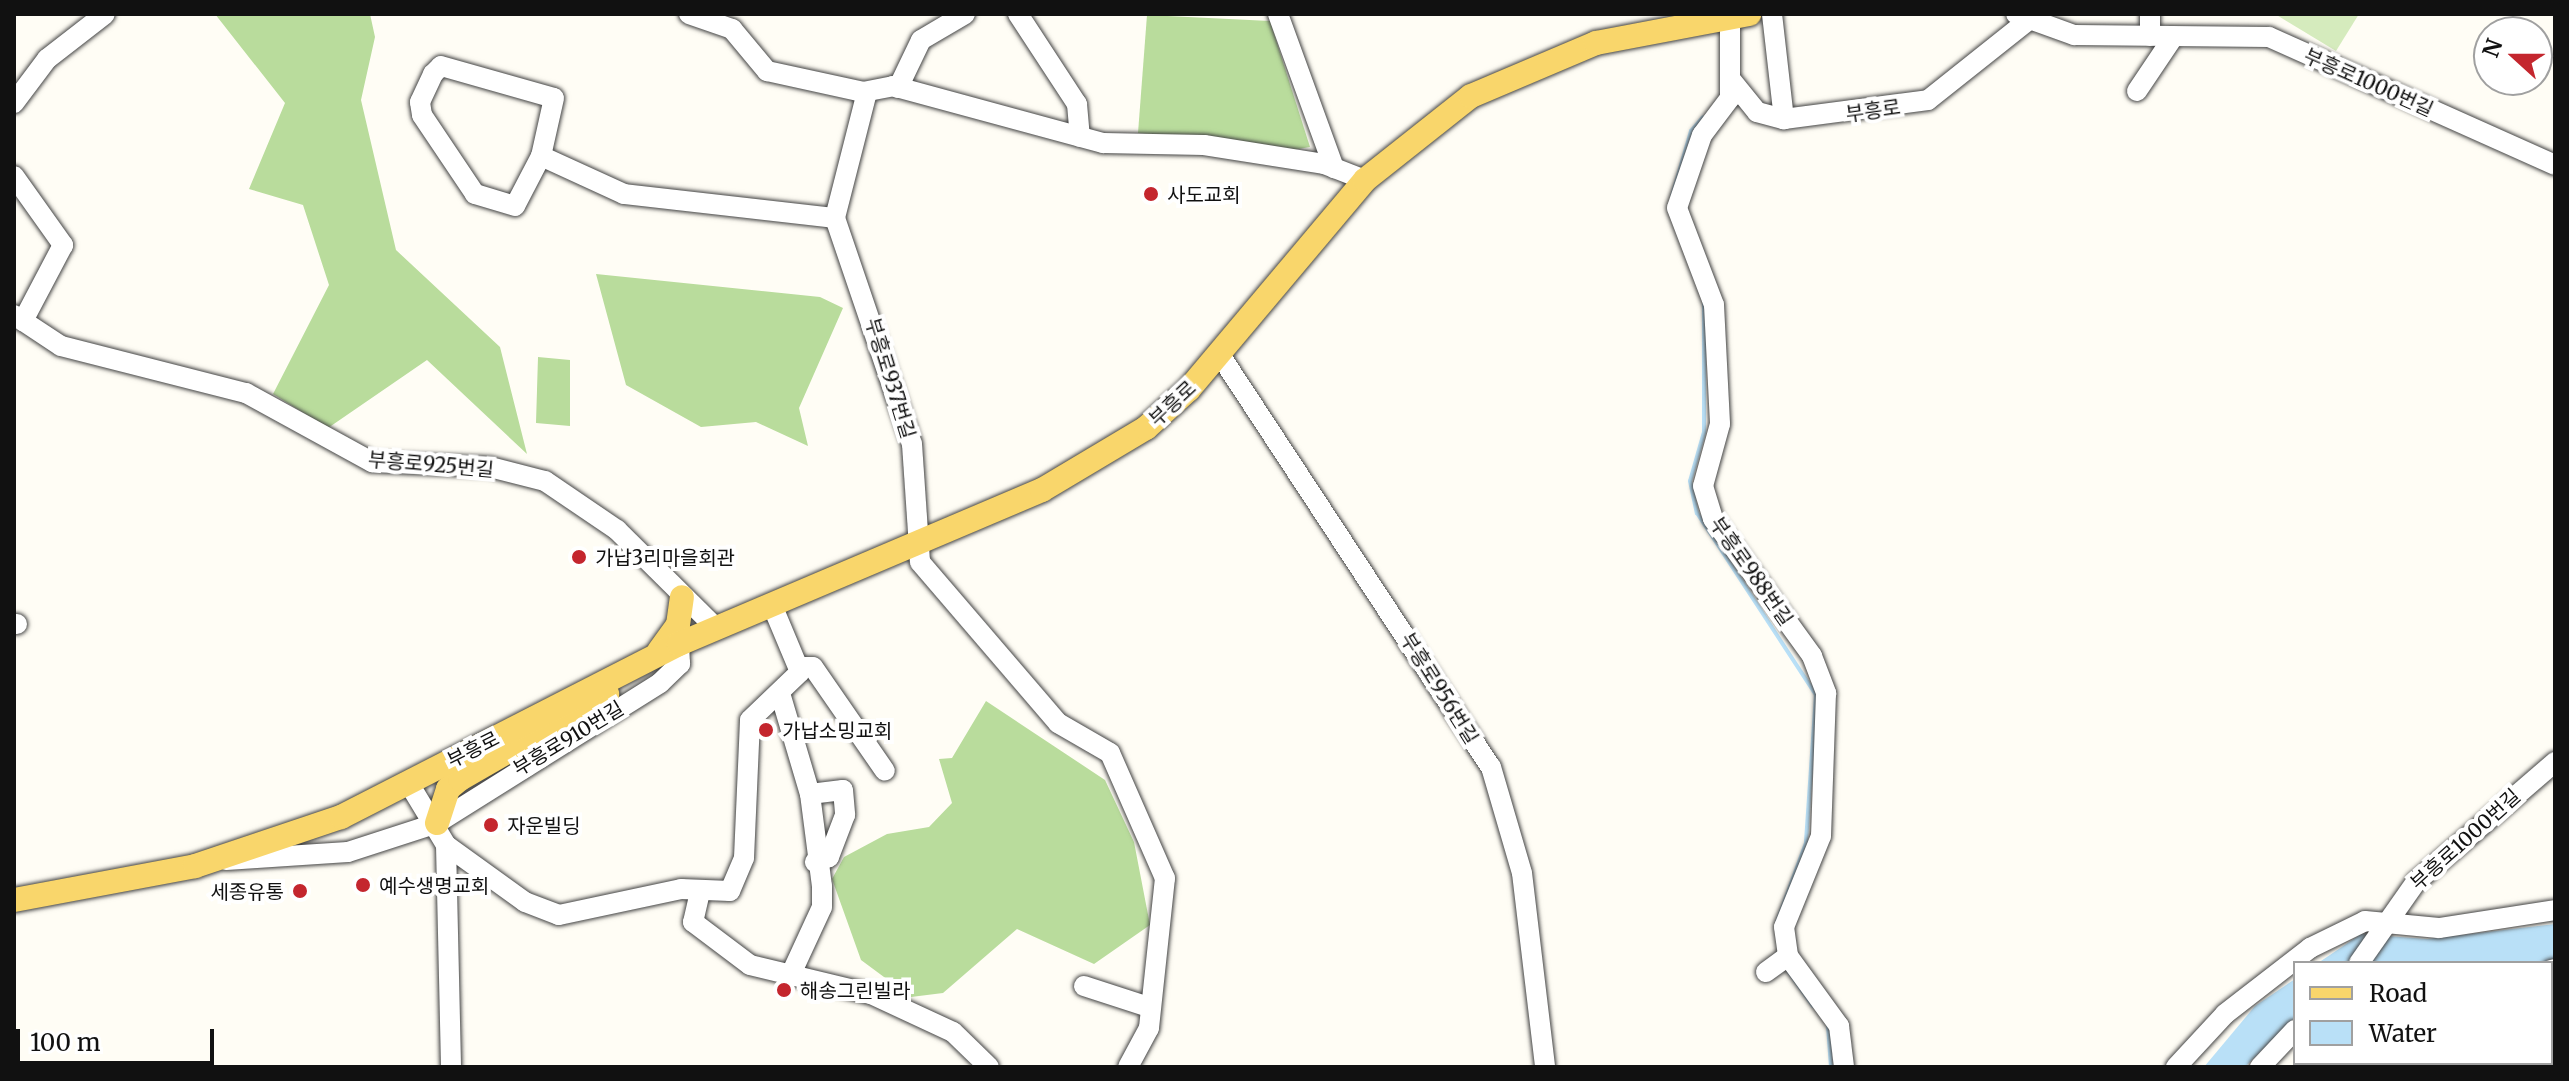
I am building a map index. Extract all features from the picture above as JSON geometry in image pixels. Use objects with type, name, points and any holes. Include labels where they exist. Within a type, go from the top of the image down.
[{"type":"main road","name":"부흥로","points":[[14,900],[218,860],[341,817],[679,644],[914,544],[1085,466],[1146,428],[1220,355],[1365,180],[1505,77],[1669,18],[1740,15]]},
{"type":"main road","points":[[442,834],[448,789],[460,779],[582,713],[648,662],[678,625],[682,597]]},
{"type":"street","points":[[14,103],[47,59],[105,14]]},
{"type":"street","points":[[689,14],[732,29],[767,71],[867,92],[898,88],[1103,143],[1204,145],[1334,168],[1365,180]]},
{"type":"street","points":[[898,88],[921,40],[965,14]]},
{"type":"street","points":[[1018,14],[1077,104],[1080,137]]},
{"type":"street","points":[[1278,14],[1334,168]]},
{"type":"street","points":[[1732,81],[1757,112],[1784,119],[1772,14]]},
{"type":"street","points":[[2150,14],[2150,36]]},
{"type":"street","name":"부흥로988번길","points":[[1740,15],[1730,98],[1702,135],[1677,208],[1714,305],[1720,424],[1703,486],[1710,508],[1812,656],[1826,693],[1821,836],[1784,912],[1788,956]]},
{"type":"street","name":"부흥로","points":[[1784,119],[1928,100],[2027,16]]},
{"type":"street","name":"부흥로1000번길","points":[[2027,16],[2074,35],[2269,37],[2555,165]]},
{"type":"street","points":[[2137,91],[2174,36]]},
{"type":"street","points":[[441,66],[554,98],[541,156],[515,206],[475,194],[422,115],[420,102],[433,74],[441,66]]},
{"type":"street","points":[[541,156],[624,194],[835,218],[867,92]]},
{"type":"street","name":"부흥로925번길","points":[[14,176],[63,245],[18,318],[61,346],[174,369],[246,393],[372,462],[490,467],[545,481],[617,530],[716,628]]},
{"type":"street","name":"부흥로937번길","points":[[835,218],[912,444],[920,522],[914,544]]},
{"type":"street","name":"부흥로956번길","points":[[1220,355],[1491,767],[1522,873],[1545,1067]]},
{"type":"street","points":[[914,544],[920,562],[1032,696],[1058,723],[1099,741],[1165,878],[1149,1028],[1128,1067]]},
{"type":"street","points":[[772,605],[801,667]]},
{"type":"street","name":"부흥로910번길","points":[[218,860],[348,852],[442,834],[660,683],[680,664],[679,644]]},
{"type":"street","points":[[408,782],[442,834],[525,902],[559,915],[681,889],[725,894],[739,878],[748,730],[754,710],[780,693],[801,667]]},
{"type":"street","points":[[801,667],[813,667],[868,737],[885,771]]},
{"type":"street","points":[[780,693],[810,794],[822,907],[791,974]]},
{"type":"street","name":"부흥로1000번길","points":[[2360,961],[2381,923],[2416,882],[2555,762]]},
{"type":"street","points":[[810,794],[843,790],[845,815],[829,857],[815,862]]},
{"type":"street","points":[[442,834],[451,1067]]},
{"type":"street","points":[[700,892],[693,922],[750,965],[791,974],[907,1012],[953,1032],[989,1067]]},
{"type":"street","points":[[2293,961],[2310,948],[2365,921],[2439,928],[2555,910]]},
{"type":"street","points":[[1766,972],[1788,956],[1825,998],[1845,1046],[1844,1067]]},
{"type":"street","points":[[2176,1067],[2225,1014],[2293,961]]},
{"type":"street","points":[[1084,986],[1149,1007]]},
{"type":"street","points":[[2260,1067],[2293,1032]]},
{"type":"green space","points":[[215,14],[370,14],[375,37],[361,100],[396,250],[500,347],[527,454],[427,360],[328,428],[273,394],[329,285],[303,205],[249,189],[285,103]]},
{"type":"green space","points":[[2275,14],[2359,14],[2336,51]]},
{"type":"green space","points":[[1147,15],[1270,21],[1310,147],[1281,152],[1138,133]]},
{"type":"green space","points":[[596,274],[820,297],[843,308],[799,408],[808,446],[756,422],[701,427],[626,385]]},
{"type":"green space","points":[[538,357],[570,360],[570,426],[536,423]]},
{"type":"green space","points":[[986,701],[1105,780],[1134,842],[1150,925],[1094,964],[1017,929],[943,993],[911,997],[861,960],[832,879],[844,857],[887,834],[929,827],[952,803],[939,759],[952,758]]},
{"type":"water","points":[[2555,924],[2555,959],[2321,961],[2361,934],[2427,939]]},
{"type":"water","points":[[2293,980],[2293,1019],[2245,1067],[2204,1067],[2255,1006]]},
{"type":"waterway","points":[[1672,196],[1691,131],[1703,117]]},
{"type":"waterway","points":[[1704,304],[1704,432],[1690,481],[1697,513],[1816,695],[1806,843],[1777,922]]},
{"type":"waterway","points":[[1784,965],[1813,1006]]},
{"type":"waterway","points":[[1828,1026],[1831,1067]]},
{"type":"place","name":"사도교회","points":[[1151,194]]},
{"type":"place","name":"가납3리마을회관","points":[[579,557]]},
{"type":"place","name":"가납소밍교회","points":[[766,730]]},
{"type":"place","name":"자운빌딩","points":[[491,825]]},
{"type":"place","name":"예수생명교회","points":[[363,885]]},
{"type":"place","name":"세종유통","points":[[300,891]]},
{"type":"place","name":"해송그린빌라","points":[[784,990]]}]
